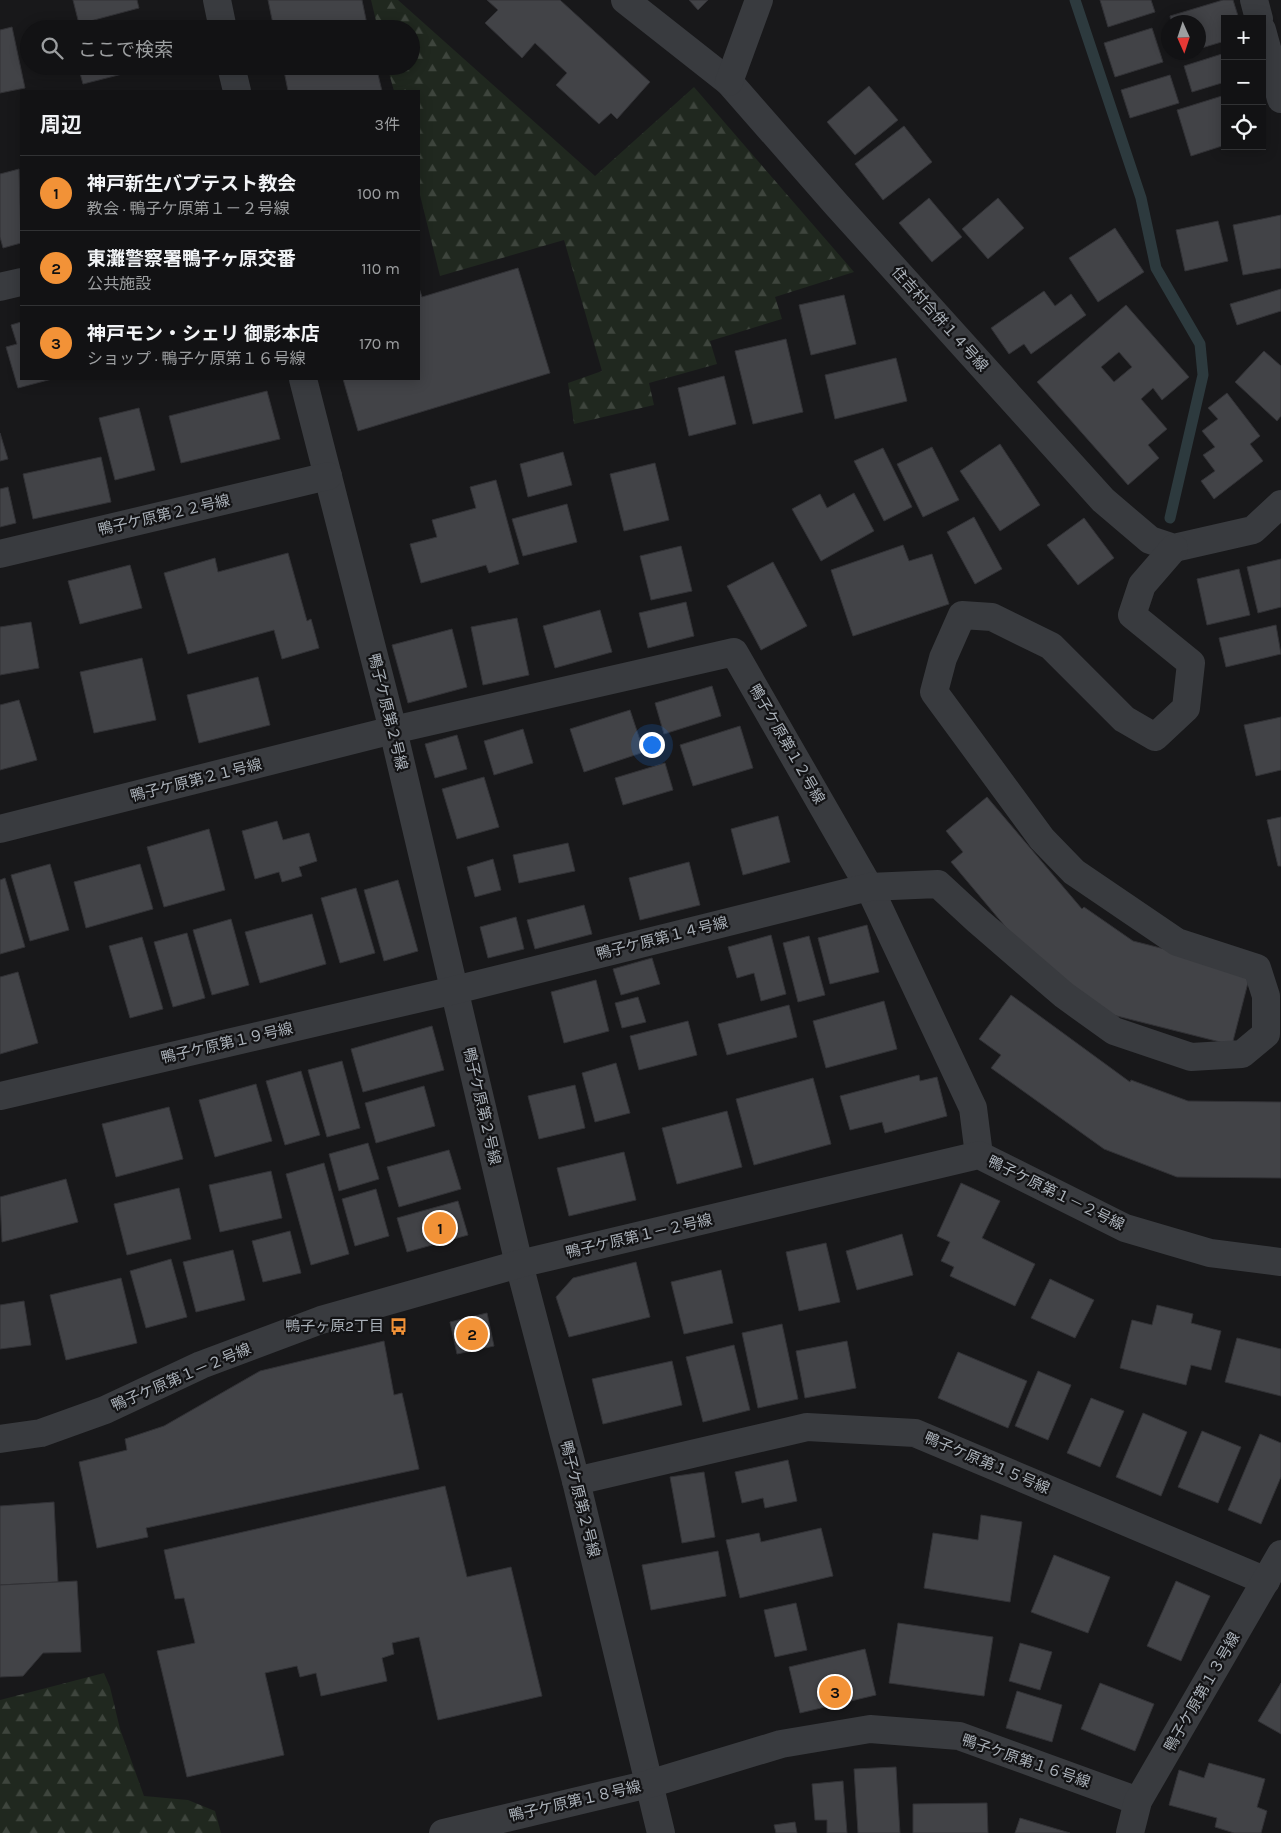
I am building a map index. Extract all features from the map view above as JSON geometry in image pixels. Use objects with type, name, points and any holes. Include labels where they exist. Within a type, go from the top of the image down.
[{"type":"street","points":[[217,0],[221,20]]},
{"type":"street","name":"住吉村合併１４号線","points":[[625,0],[729,82],[836,204],[1104,500],[1150,540],[1174,548]]},
{"type":"street","points":[[729,82],[759,0]]},
{"type":"street","points":[[1254,0],[1258,15]]},
{"type":"street","points":[[1266,45],[1281,99]]},
{"type":"street","points":[[233,75],[236,90]]},
{"type":"street","points":[[0,287],[20,282]]},
{"type":"street","name":"鴨子ケ原第２号線","points":[[304,380],[393,730],[519,1264],[576,1481],[660,1833]]},
{"type":"street","name":"鴨子ケ原第２２号線","points":[[0,554],[328,476]]},
{"type":"street","points":[[1174,548],[1254,530],[1281,504]]},
{"type":"street","name":"鴨子ケ原第１４号線","points":[[455,990],[869,887],[938,884],[978,922],[1064,995],[1114,1031],[1191,1057],[1242,1054],[1266,1034],[1266,996],[1256,968],[1178,942],[1074,872],[1042,839],[934,692],[942,658],[962,615],[992,617],[1051,646],[1124,719],[1155,737],[1186,708],[1191,664],[1132,615],[1142,585],[1174,548]]},
{"type":"street","name":"鴨子ケ原第１２号線","points":[[393,730],[734,652],[869,887],[973,1108],[979,1155]]},
{"type":"street","name":"鴨子ケ原第２１号線","points":[[0,830],[393,730]]},
{"type":"street","name":"鴨子ケ原第１９号線","points":[[0,1096],[455,990]]},
{"type":"street","name":"鴨子ケ原第１－２号線","points":[[0,1439],[41,1434],[87,1417],[200,1365],[321,1320],[519,1264],[979,1155],[1125,1228],[1210,1253],[1281,1262]]},
{"type":"street","name":"鴨子ケ原第１５号線","points":[[576,1481],[808,1426],[914,1433],[1266,1581]]},
{"type":"street","name":"鴨子ケ原第１３号線","points":[[1130,1833],[1138,1801],[1281,1554]]},
{"type":"street","name":"鴨子ケ原第１６号線","points":[[649,1784],[781,1744],[870,1729],[959,1736],[1138,1801]]},
{"type":"street","name":"鴨子ケ原第１８号線","points":[[443,1833],[649,1784]]},
{"type":"green space","points":[[371,0],[398,0],[595,176],[694,87],[854,272],[775,297],[782,319],[710,341],[717,364],[649,383],[654,405],[574,424],[568,383],[602,371],[564,240],[440,276],[420,195],[420,90],[394,90],[390,75],[420,75],[420,20],[376,20]]},
{"type":"green space","points":[[104,1673],[110,1687],[120,1729],[144,1796],[188,1800],[215,1811],[221,1833],[0,1833],[0,1700]]},
{"type":"building","points":[[73,0],[137,0],[139,8],[94,20],[78,20]]},
{"type":"building","points":[[268,0],[362,0],[366,20],[272,20]]},
{"type":"building","points":[[487,0],[560,0],[650,82],[617,119],[611,113],[599,124],[556,85],[567,73],[535,43],[522,58],[485,23],[498,10]]},
{"type":"building","points":[[689,0],[708,0],[698,10]]},
{"type":"building","points":[[1100,0],[1151,0],[1155,12],[1108,27]]},
{"type":"building","points":[[1223,0],[1233,0],[1238,15],[1221,15],[1221,42],[1206,47],[1206,15],[1173,15]]},
{"type":"building","points":[[12,27],[20,65],[20,75],[22,75],[25,88],[0,93],[0,30]]},
{"type":"building","points":[[1152,28],[1163,62],[1115,77],[1104,43]]},
{"type":"building","points":[[1221,54],[1221,83],[1192,92],[1184,66]]},
{"type":"building","points":[[80,75],[118,75],[83,84]]},
{"type":"building","points":[[285,75],[378,75],[382,90],[288,90]]},
{"type":"building","points":[[1170,75],[1179,103],[1130,118],[1121,90]]},
{"type":"building","points":[[869,86],[898,120],[855,155],[827,122]]},
{"type":"building","points":[[1221,96],[1221,146],[1191,156],[1177,110]]},
{"type":"building","points":[[904,126],[932,162],[883,200],[855,164]]},
{"type":"building","points":[[19,169],[20,243],[3,248],[0,237],[0,174]]},
{"type":"building","points":[[929,198],[962,237],[932,262],[899,223]]},
{"type":"building","points":[[998,198],[1024,228],[988,259],[962,229]]},
{"type":"building","points":[[1281,215],[1281,268],[1243,275],[1233,225]]},
{"type":"building","points":[[1218,221],[1228,261],[1185,271],[1176,230]]},
{"type":"building","points":[[1115,228],[1144,272],[1098,302],[1069,258]]},
{"type":"building","points":[[518,268],[550,373],[358,431],[343,380],[420,380],[420,291],[422,297]]},
{"type":"building","points":[[1281,289],[1281,311],[1237,325],[1230,304]]},
{"type":"building","points":[[1044,291],[1055,306],[1071,294],[1086,315],[1031,354],[1024,344],[1009,354],[991,328]]},
{"type":"building","points":[[844,295],[856,344],[811,355],[799,305]]},
{"type":"building","points":[[1126,305],[1189,377],[1162,400],[1153,388],[1141,399],[1167,429],[1148,445],[1159,458],[1128,485],[1037,382]],"holes":[[[1119,352],[1132,367],[1114,382],[1101,367]]]},
{"type":"building","points":[[20,322],[20,380],[48,380],[18,388],[6,347],[17,344],[11,325]]},
{"type":"building","points":[[786,339],[803,412],[753,424],[735,351]]},
{"type":"building","points":[[1264,351],[1281,366],[1281,416],[1277,421],[1235,382]]},
{"type":"building","points":[[896,358],[907,401],[835,419],[825,375]]},
{"type":"building","points":[[724,376],[736,424],[689,436],[678,388]]},
{"type":"building","points":[[267,391],[280,439],[181,463],[169,416]]},
{"type":"building","points":[[1227,393],[1260,436],[1250,444],[1263,461],[1214,499],[1201,481],[1215,471],[1203,455],[1215,447],[1202,431],[1218,419],[1208,408]]},
{"type":"building","points":[[139,408],[155,470],[115,480],[99,418]]},
{"type":"building","points":[[0,433],[8,459],[0,461]]},
{"type":"building","points":[[1000,444],[1040,505],[1000,531],[960,471]]},
{"type":"building","points":[[932,447],[959,500],[923,517],[897,464]]},
{"type":"building","points":[[883,448],[912,507],[884,521],[854,461]]},
{"type":"building","points":[[563,452],[572,485],[528,497],[520,464]]},
{"type":"building","points":[[101,457],[111,502],[33,519],[23,474]]},
{"type":"building","points":[[655,463],[669,520],[624,531],[610,474]]},
{"type":"building","points":[[496,480],[519,564],[489,573],[486,565],[421,583],[410,544],[437,537],[432,520],[476,508],[470,487]]},
{"type":"building","points":[[8,487],[16,523],[0,527],[0,489]]},
{"type":"building","points":[[854,493],[874,531],[821,561],[792,509],[820,494],[827,508]]},
{"type":"building","points":[[567,504],[577,542],[523,556],[512,519]]},
{"type":"building","points":[[974,517],[1002,569],[975,584],[947,532]]},
{"type":"building","points":[[1084,518],[1114,558],[1078,585],[1047,545]]},
{"type":"building","points":[[903,545],[909,561],[932,554],[949,604],[853,636],[831,570]]},
{"type":"building","points":[[681,546],[692,591],[651,600],[640,556]]},
{"type":"building","points":[[288,553],[307,621],[311,619],[319,648],[282,659],[274,630],[188,654],[164,573],[215,558],[218,572]]},
{"type":"building","points":[[1281,559],[1281,607],[1258,613],[1247,567]]},
{"type":"building","points":[[773,562],[807,626],[761,650],[727,586]]},
{"type":"building","points":[[130,565],[142,608],[80,624],[68,581]]},
{"type":"building","points":[[1239,569],[1250,615],[1207,625],[1197,579]]},
{"type":"building","points":[[686,602],[694,636],[648,648],[639,613]]},
{"type":"building","points":[[600,610],[612,652],[555,668],[543,626]]},
{"type":"building","points":[[517,618],[529,675],[483,685],[471,627]]},
{"type":"building","points":[[31,622],[39,668],[0,675],[0,627]]},
{"type":"building","points":[[1276,625],[1281,654],[1226,667],[1219,638]]},
{"type":"building","points":[[452,629],[467,687],[408,703],[392,645]]},
{"type":"building","points":[[142,658],[156,720],[94,733],[80,672]]},
{"type":"building","points":[[258,677],[270,725],[199,743],[187,695]]},
{"type":"building","points":[[712,686],[721,716],[664,734],[655,703]]},
{"type":"building","points":[[19,700],[37,760],[0,770],[0,705]]},
{"type":"building","points":[[630,710],[644,752],[584,772],[570,729]]},
{"type":"building","points":[[1281,717],[1281,770],[1256,776],[1244,725]]},
{"type":"building","points":[[740,726],[753,768],[693,786],[680,745]]},
{"type":"building","points":[[523,729],[533,763],[494,775],[484,741]]},
{"type":"building","points":[[457,735],[467,769],[435,778],[425,744]]},
{"type":"building","points":[[665,763],[673,790],[623,805],[615,778]]},
{"type":"building","points":[[484,777],[499,827],[457,839],[442,789]]},
{"type":"building","points":[[987,797],[1082,909],[1084,907],[1133,941],[1251,971],[1232,1045],[1105,1013],[1041,969],[951,862],[963,852],[946,831]]},
{"type":"building","points":[[778,816],[790,862],[743,875],[731,829]]},
{"type":"building","points":[[1281,817],[1281,866],[1278,866],[1267,820]]},
{"type":"building","points":[[277,821],[283,840],[309,833],[317,861],[299,867],[302,876],[282,882],[279,872],[255,879],[242,831]]},
{"type":"building","points":[[209,829],[225,890],[164,907],[147,847]]},
{"type":"building","points":[[568,843],[575,871],[519,883],[513,855]]},
{"type":"building","points":[[493,859],[501,890],[475,897],[467,867]]},
{"type":"building","points":[[689,862],[700,905],[640,920],[629,878]]},
{"type":"building","points":[[50,864],[69,930],[30,941],[11,875]]},
{"type":"building","points":[[140,864],[153,909],[86,928],[74,882]]},
{"type":"building","points":[[5,878],[25,947],[0,954],[0,880]]},
{"type":"building","points":[[398,880],[418,951],[384,961],[364,890]]},
{"type":"building","points":[[356,888],[375,953],[340,963],[321,898]]},
{"type":"building","points":[[584,905],[592,934],[535,949],[527,920]]},
{"type":"building","points":[[312,914],[326,964],[260,983],[245,932]]},
{"type":"building","points":[[516,917],[524,949],[488,958],[480,927]]},
{"type":"building","points":[[231,919],[249,985],[212,995],[193,930]]},
{"type":"building","points":[[867,925],[879,972],[830,984],[818,938]]},
{"type":"building","points":[[187,933],[205,998],[173,1007],[154,942]]},
{"type":"building","points":[[771,935],[786,994],[761,1001],[754,973],[737,978],[728,947]]},
{"type":"building","points":[[809,936],[825,995],[798,1002],[783,943]]},
{"type":"building","points":[[142,937],[163,1009],[130,1018],[109,946]]},
{"type":"building","points":[[652,958],[660,984],[621,995],[613,969]]},
{"type":"building","points":[[18,972],[38,1043],[0,1054],[0,977]]},
{"type":"building","points":[[596,980],[609,1031],[564,1043],[551,992]]},
{"type":"building","points":[[1011,995],[1130,1082],[1131,1080],[1188,1101],[1281,1102],[1281,1178],[1177,1177],[1104,1149],[991,1068],[1001,1055],[979,1039]]},
{"type":"building","points":[[638,997],[646,1022],[622,1028],[615,1003]]},
{"type":"building","points":[[884,1001],[897,1049],[826,1068],[813,1021]]},
{"type":"building","points":[[789,1005],[797,1037],[727,1055],[718,1024]]},
{"type":"building","points":[[688,1021],[697,1055],[639,1070],[630,1036]]},
{"type":"building","points":[[432,1026],[444,1070],[363,1092],[351,1049]]},
{"type":"building","points":[[342,1061],[360,1128],[327,1137],[308,1070]]},
{"type":"building","points":[[616,1063],[630,1113],[595,1122],[582,1073]]},
{"type":"building","points":[[301,1071],[320,1135],[285,1145],[266,1081]]},
{"type":"building","points":[[919,1075],[920,1081],[937,1077],[947,1116],[885,1133],[882,1122],[850,1130],[840,1096]]},
{"type":"building","points":[[813,1078],[831,1144],[754,1165],[736,1099]]},
{"type":"building","points":[[256,1084],[272,1141],[215,1157],[199,1100]]},
{"type":"building","points":[[575,1085],[585,1128],[539,1139],[528,1096]]},
{"type":"building","points":[[424,1086],[435,1126],[376,1143],[365,1103]]},
{"type":"building","points":[[169,1107],[183,1159],[116,1177],[102,1124]]},
{"type":"building","points":[[727,1111],[742,1167],[677,1184],[662,1128]]},
{"type":"building","points":[[368,1143],[379,1179],[339,1191],[329,1154]]},
{"type":"building","points":[[449,1150],[461,1189],[399,1207],[387,1167]]},
{"type":"building","points":[[624,1152],[636,1200],[569,1216],[557,1168]]},
{"type":"building","points":[[324,1163],[349,1254],[311,1265],[286,1174]]},
{"type":"building","points":[[271,1171],[282,1218],[220,1232],[209,1185]]},
{"type":"building","points":[[66,1179],[78,1222],[2,1242],[0,1197]]},
{"type":"building","points":[[961,1183],[1000,1201],[982,1238],[1035,1264],[1015,1306],[950,1276],[954,1267],[941,1261],[950,1242],[937,1236]]},
{"type":"building","points":[[179,1188],[191,1239],[127,1255],[114,1204]]},
{"type":"building","points":[[376,1189],[389,1236],[355,1246],[342,1199]]},
{"type":"building","points":[[458,1201],[468,1235],[407,1252],[397,1218]]},
{"type":"building","points":[[290,1231],[301,1273],[263,1282],[252,1241]]},
{"type":"building","points":[[902,1234],[913,1275],[857,1290],[846,1251]]},
{"type":"building","points":[[826,1243],[840,1302],[799,1311],[786,1252]]},
{"type":"building","points":[[233,1250],[245,1300],[196,1312],[183,1262]]},
{"type":"building","points":[[171,1259],[187,1317],[146,1328],[130,1271]]},
{"type":"building","points":[[636,1262],[650,1317],[569,1337],[556,1297],[573,1278]]},
{"type":"building","points":[[721,1270],[733,1323],[684,1334],[671,1282]]},
{"type":"building","points":[[121,1278],[137,1343],[66,1360],[50,1295]]},
{"type":"building","points":[[1050,1279],[1094,1300],[1075,1338],[1031,1318]]},
{"type":"building","points":[[24,1301],[31,1345],[0,1349],[0,1305]]},
{"type":"building","points":[[1157,1305],[1193,1314],[1191,1323],[1221,1331],[1211,1370],[1191,1365],[1186,1385],[1120,1368],[1132,1320],[1152,1325]]},
{"type":"building","points":[[487,1313],[494,1346],[457,1354],[450,1322]]},
{"type":"building","points":[[782,1324],[798,1399],[758,1408],[742,1333]]},
{"type":"building","points":[[1237,1338],[1281,1349],[1281,1396],[1225,1382]]},
{"type":"building","points":[[384,1341],[394,1395],[402,1393],[419,1469],[146,1528],[148,1537],[97,1548],[79,1462],[127,1450],[125,1439],[164,1426],[260,1371]]},
{"type":"building","points":[[847,1341],[856,1388],[805,1398],[796,1351]]},
{"type":"building","points":[[734,1345],[750,1410],[703,1422],[686,1357]]},
{"type":"building","points":[[958,1352],[1027,1381],[1008,1428],[938,1398]]},
{"type":"building","points":[[672,1361],[682,1405],[603,1424],[592,1379]]},
{"type":"building","points":[[1038,1371],[1071,1385],[1048,1440],[1015,1426]]},
{"type":"building","points":[[1091,1398],[1124,1411],[1100,1467],[1067,1453]]},
{"type":"building","points":[[1143,1413],[1187,1432],[1161,1496],[1116,1477]]},
{"type":"building","points":[[1202,1431],[1241,1447],[1218,1503],[1178,1487]]},
{"type":"building","points":[[1260,1434],[1281,1443],[1281,1477],[1261,1524],[1228,1510]]},
{"type":"building","points":[[788,1460],[797,1501],[765,1508],[763,1498],[742,1503],[735,1472]]},
{"type":"building","points":[[704,1472],[715,1537],[682,1543],[670,1477]]},
{"type":"building","points":[[445,1486],[467,1577],[511,1567],[542,1696],[438,1720],[419,1637],[392,1643],[394,1654],[382,1658],[387,1681],[321,1696],[316,1673],[300,1677],[297,1666],[265,1673],[284,1755],[187,1777],[157,1651],[195,1643],[184,1598],[175,1599],[164,1550]]},
{"type":"building","points":[[54,1502],[58,1582],[0,1585],[0,1506]]},
{"type":"building","points":[[981,1515],[1022,1522],[1010,1602],[924,1588],[933,1533],[978,1540]]},
{"type":"building","points":[[821,1528],[833,1576],[740,1598],[726,1540],[759,1533],[761,1542]]},
{"type":"building","points":[[718,1551],[726,1596],[651,1610],[642,1565]]},
{"type":"building","points":[[1054,1555],[1110,1577],[1088,1633],[1031,1612]]},
{"type":"building","points":[[77,1581],[81,1652],[43,1653],[23,1676],[0,1677],[0,1585]]},
{"type":"building","points":[[1176,1581],[1210,1596],[1181,1661],[1147,1646]]},
{"type":"building","points":[[796,1603],[807,1650],[775,1657],[764,1610]]},
{"type":"building","points":[[898,1623],[993,1637],[984,1696],[889,1683]]},
{"type":"building","points":[[1020,1643],[1052,1652],[1040,1690],[1009,1681]]},
{"type":"building","points":[[865,1649],[876,1695],[800,1713],[789,1667]]},
{"type":"building","points":[[1100,1683],[1154,1704],[1135,1751],[1081,1729]]},
{"type":"building","points":[[1281,1683],[1281,1734],[1258,1721]]},
{"type":"building","points":[[1017,1691],[1062,1705],[1052,1742],[1006,1728]]},
{"type":"building","points":[[1209,1763],[1265,1779],[1257,1807],[1267,1811],[1261,1833],[1234,1833],[1215,1827],[1217,1818],[1169,1805],[1179,1770],[1204,1778]]},
{"type":"building","points":[[896,1767],[900,1833],[858,1833],[854,1769]]},
{"type":"building","points":[[843,1781],[847,1833],[827,1833],[827,1820],[815,1820],[812,1784]]},
{"type":"building","points":[[987,1803],[988,1833],[913,1833],[913,1804]]},
{"type":"building","points":[[1020,1818],[1070,1833],[1015,1833]]},
{"type":"building","points":[[795,1822],[797,1833],[776,1833],[774,1825]]},
{"type":"waterway","points":[[1075,0],[1141,198],[1156,268],[1200,344],[1203,375],[1170,518]]},
{"type":"place","name":"神戸新生バプテスト教会","points":[[440,1228]]},
{"type":"place","name":"鴨子ヶ原2丁目","points":[[398,1326]]},
{"type":"place","name":"東灘警察署鴨子ヶ原交番","points":[[472,1334]]},
{"type":"place","name":"神戸モン・シェリ 御影本店","points":[[835,1692]]}]
